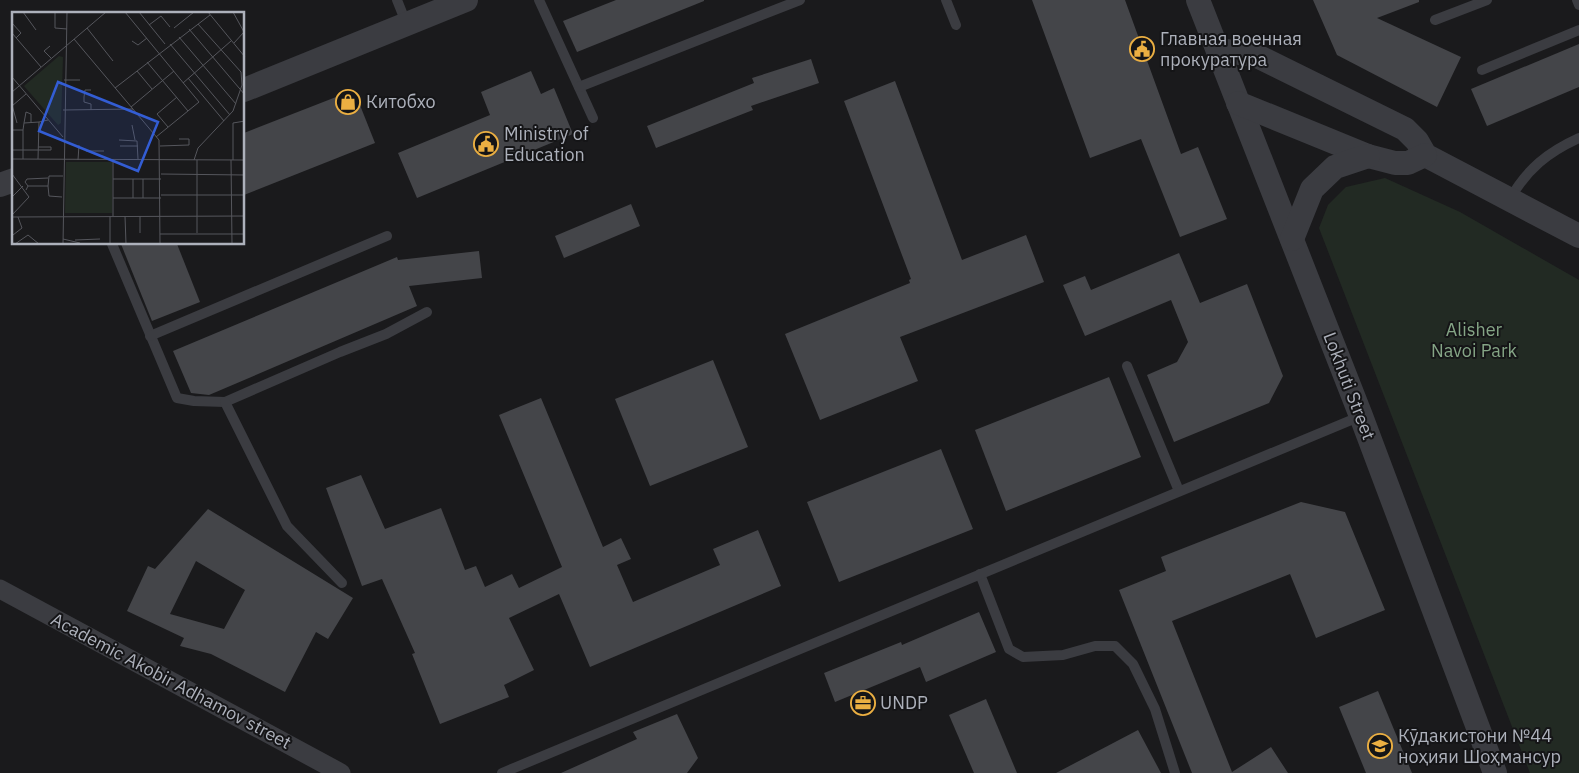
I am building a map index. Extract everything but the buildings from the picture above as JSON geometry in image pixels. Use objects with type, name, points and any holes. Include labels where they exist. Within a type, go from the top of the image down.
[{"type":"street","points":[[245,90],[466,0]]},
{"type":"street","name":"Lokhuti Street","points":[[1198,0],[1361,416],[1495,773]]},
{"type":"street","points":[[1218,50],[1255,55],[1405,129],[1417,141],[1425,156],[1579,236]]},
{"type":"street","points":[[1238,103],[1368,156],[1395,163],[1408,162],[1425,156]]},
{"type":"street","points":[[1292,239],[1312,189],[1335,167],[1368,156]]},
{"type":"street","points":[[0,185],[12,181]]},
{"type":"street","name":"Academic Akobir Adhamov street","points":[[0,589],[341,773]]},
{"type":"lane","points":[[397,0],[407,25]]},
{"type":"lane","points":[[539,0],[593,118]]},
{"type":"lane","points":[[579,87],[800,0]]},
{"type":"lane","points":[[946,0],[956,25]]},
{"type":"lane","points":[[1435,20],[1488,0]]},
{"type":"lane","points":[[1577,0],[1579,5]]},
{"type":"lane","points":[[1482,70],[1579,30]]},
{"type":"lane","points":[[1510,199],[1527,174],[1538,163],[1579,138]]},
{"type":"lane","points":[[150,336],[387,236]]},
{"type":"lane","points":[[112,245],[177,398],[194,401],[225,402],[386,334],[426,312]]},
{"type":"lane","points":[[1127,366],[1179,491]]},
{"type":"lane","points":[[225,402],[288,526],[342,583]]},
{"type":"lane","points":[[502,773],[1361,416]]},
{"type":"lane","points":[[980,574],[1009,649],[1023,657],[1063,655],[1094,646],[1115,646],[1132,664],[1154,709],[1175,773]]},
{"type":"green space","name":"Alisher Navoi Park","points":[[1385,178],[1460,212],[1579,280],[1579,773],[1530,773],[1319,228],[1328,205],[1346,187]]},
{"type":"place","name":"Главная военная прокуратура","points":[[1142,49]]},
{"type":"place","name":"Китобхо","points":[[348,102]]},
{"type":"place","name":"Ministry of Education","points":[[486,144]]},
{"type":"place","name":"UNDP","points":[[863,703]]},
{"type":"place","name":"Кӯдакистони №44 ноҳияи Шоҳмансур","points":[[1380,746]]}]
